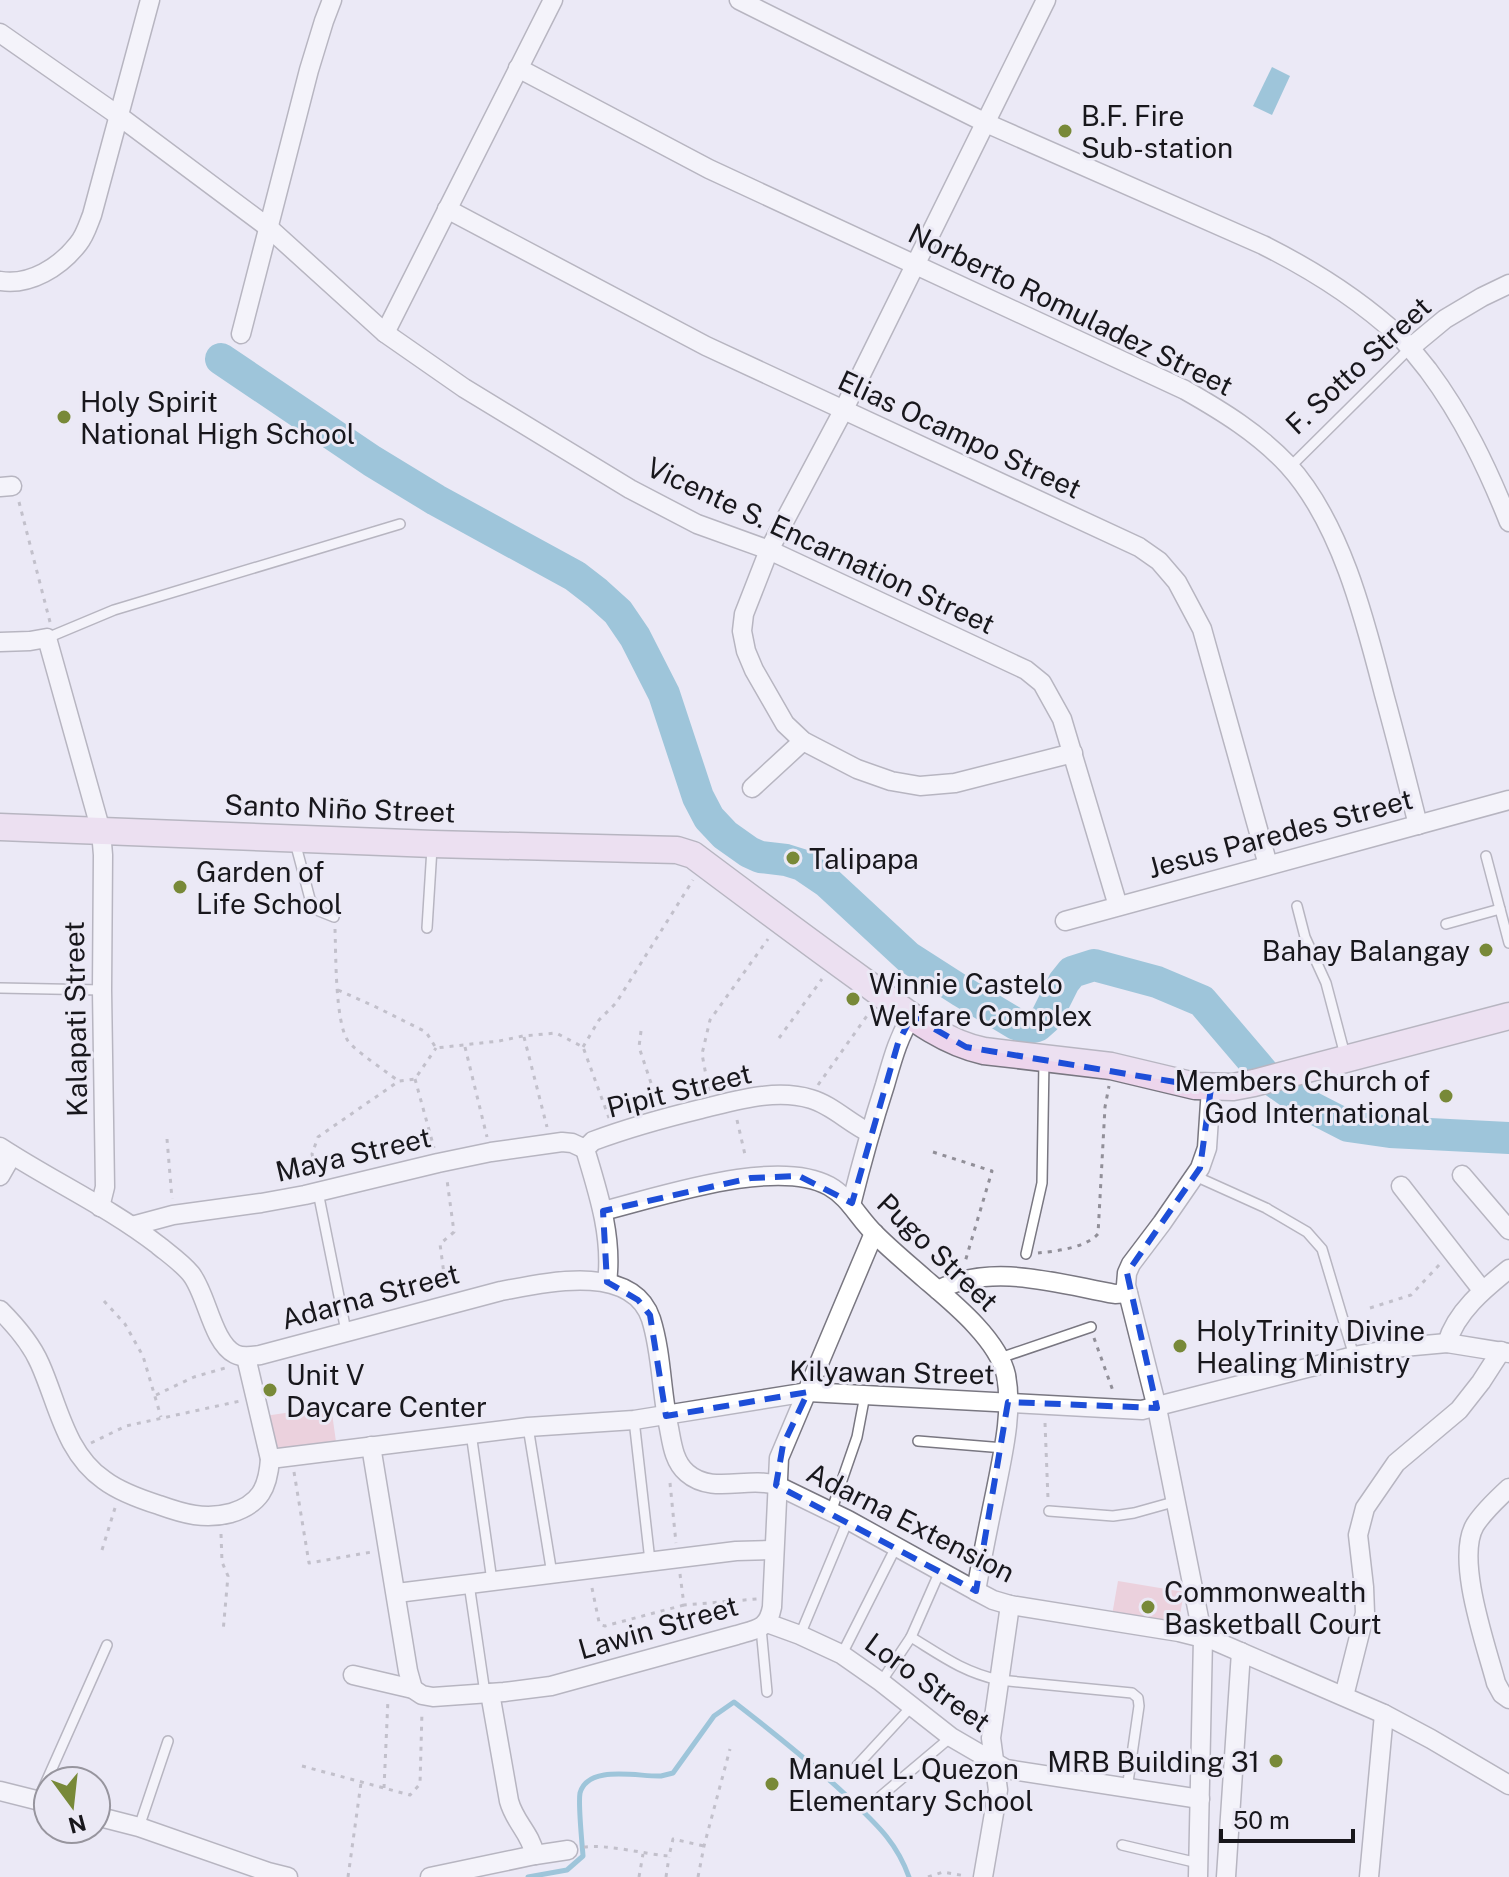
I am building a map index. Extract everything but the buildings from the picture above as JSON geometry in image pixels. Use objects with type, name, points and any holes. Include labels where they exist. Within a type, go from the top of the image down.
[{"type":"main road","name":"Santo Niño Street","points":[[0,827],[677,850],[693,855],[704,863]]},
{"type":"main road","points":[[704,863],[912,1016],[949,1040],[984,1051],[1111,1066],[1195,1086],[1233,1087],[1509,1016]]},
{"type":"street","points":[[0,281],[10,283],[37,276],[59,264],[80,242],[92,215],[150,0]]},
{"type":"street","points":[[241,334],[309,70],[332,0]]},
{"type":"street","points":[[385,333],[553,0]]},
{"type":"street","points":[[739,0],[986,123],[1249,238],[1340,288],[1410,348],[1444,392],[1473,440],[1509,522]]},
{"type":"street","points":[[773,18],[784,0]]},
{"type":"street","points":[[1046,0],[843,411],[769,550],[744,614],[742,631],[754,670],[785,724],[803,741],[857,769],[891,781],[920,786],[955,783],[1073,753]]},
{"type":"street","name":"Vicente S. Encarnation Street","points":[[0,33],[119,116],[269,228],[385,333],[464,388],[630,489],[697,524],[769,550],[1026,670],[1042,683],[1062,719],[1118,906]]},
{"type":"street","name":"Norberto Romuladez Street","points":[[518,68],[709,169],[1185,390],[1226,413],[1266,443],[1308,491],[1340,552],[1371,644],[1418,825]]},
{"type":"street","name":"Elias Ocampo Street","points":[[447,209],[694,340],[1139,547],[1159,561],[1177,582],[1202,629],[1268,865]]},
{"type":"street","name":"F. Sotto Street","points":[[1410,348],[1445,319],[1509,284]]},
{"type":"street","points":[[0,642],[47,638]]},
{"type":"street","name":"Kalapati Street","points":[[47,638],[101,831],[105,1187],[100,1207]]},
{"type":"street","points":[[752,788],[803,741]]},
{"type":"street","name":"Jesus Paredes Street","points":[[1065,921],[1509,800]]},
{"type":"street","points":[[851,1205],[898,1043],[912,1016]]},
{"type":"street","points":[[1198,1870],[1203,1638],[1157,1408],[1128,1293],[1127,1273],[1195,1176],[1207,1148],[1211,1088]]},
{"type":"street","name":"Pipit Street","points":[[607,1282],[609,1258],[603,1211],[585,1149],[593,1141],[732,1101],[783,1094],[824,1104],[870,1133]]},
{"type":"street","name":"Maya Street","points":[[132,1226],[173,1215],[318,1192],[491,1152],[552,1142],[572,1143],[585,1149]]},
{"type":"street","points":[[0,1176],[6,1151],[132,1226],[191,1275],[226,1346],[236,1355],[246,1357],[270,1459],[269,1476],[263,1493],[246,1509],[203,1517],[188,1515],[121,1491],[101,1479],[80,1458],[64,1428],[39,1361],[14,1324],[0,1310]]},
{"type":"street","points":[[1462,1175],[1509,1230]]},
{"type":"street","name":"Pugo Street","points":[[603,1211],[712,1184],[751,1178],[789,1176],[815,1181],[829,1186],[851,1205],[874,1233],[982,1332],[1005,1371],[1008,1402],[1004,1448],[976,1591]]},
{"type":"street","points":[[1401,1186],[1482,1290]]},
{"type":"street","name":"Lawin Street","points":[[353,1675],[433,1697],[527,1690],[565,1683],[764,1625],[770,1617],[773,1597],[779,1458],[874,1233]]},
{"type":"street","points":[[1447,1343],[1451,1329],[1482,1290],[1509,1269]]},
{"type":"street","points":[[938,1290],[960,1281],[1021,1277],[1115,1294],[1128,1293]]},
{"type":"street","name":"Adarna Street","points":[[246,1357],[501,1291],[578,1280],[607,1282]]},
{"type":"street","points":[[607,1282],[638,1300],[650,1315],[666,1416],[682,1468]]},
{"type":"street","name":"Kilyawan Street","points":[[270,1459],[471,1433],[634,1420],[808,1392],[1142,1410],[1354,1356],[1403,1347],[1447,1343],[1505,1352]]},
{"type":"street","points":[[1344,1696],[1365,1613],[1358,1535],[1365,1508],[1396,1463],[1459,1410],[1505,1352]]},
{"type":"street","points":[[371,1446],[408,1671],[418,1692]]},
{"type":"street","name":"Adarna Extension","points":[[682,1468],[706,1483],[776,1485],[976,1591],[1010,1605],[1203,1638],[1241,1652],[1384,1714],[1509,1785]]},
{"type":"street","points":[[1509,1488],[1474,1526],[1468,1544],[1467,1566],[1496,1683],[1509,1699]]},
{"type":"street","points":[[397,1593],[736,1551],[774,1550]]},
{"type":"street","points":[[983,1877],[998,1790],[991,1738],[1010,1605]]},
{"type":"street","name":"Loro Street","points":[[764,1625],[800,1635],[841,1654],[951,1737],[1006,1769],[1200,1799]]},
{"type":"street","points":[[1226,1877],[1241,1652]]},
{"type":"street","points":[[488,1693],[509,1801],[513,1814],[528,1834],[535,1855]]},
{"type":"street","points":[[1369,1877],[1384,1714]]},
{"type":"street","points":[[0,1791],[32,1799]]},
{"type":"street","points":[[112,1820],[288,1877]]},
{"type":"street","points":[[430,1877],[568,1850]]},
{"type":"lane","name":"F. Sotto Street","points":[[1290,467],[1410,348]]},
{"type":"lane","points":[[47,638],[114,610],[400,524]]},
{"type":"lane","points":[[294,838],[310,899],[319,911],[334,917]]},
{"type":"lane","points":[[427,928],[433,844]]},
{"type":"lane","points":[[1486,856],[1509,943]]},
{"type":"lane","points":[[1297,906],[1305,937],[1326,983],[1347,1059]]},
{"type":"lane","points":[[1446,924],[1500,909]]},
{"type":"lane","points":[[0,988],[102,990]]},
{"type":"lane","points":[[1026,1254],[1042,1183],[1044,1058]]},
{"type":"lane","points":[[1195,1176],[1266,1208],[1307,1232],[1322,1249],[1354,1356]]},
{"type":"lane","points":[[318,1192],[346,1331]]},
{"type":"lane","points":[[1000,1358],[1091,1327]]},
{"type":"lane","points":[[800,1635],[839,1516],[865,1395]]},
{"type":"lane","points":[[634,1420],[650,1561]]},
{"type":"lane","points":[[528,1427],[552,1574]]},
{"type":"lane","points":[[471,1433],[492,1581]]},
{"type":"lane","points":[[918,1441],[1004,1448]]},
{"type":"lane","points":[[1049,1511],[1113,1516],[1177,1501]]},
{"type":"lane","points":[[841,1654],[896,1547]]},
{"type":"lane","points":[[881,1682],[911,1637],[940,1571]]},
{"type":"lane","points":[[469,1584],[488,1693]]},
{"type":"lane","points":[[764,1625],[767,1692]]},
{"type":"lane","points":[[911,1637],[965,1670],[999,1680],[1132,1693],[1138,1698],[1139,1706],[1127,1789]]},
{"type":"lane","points":[[58,1765],[107,1645]]},
{"type":"lane","points":[[852,1771],[912,1705]]},
{"type":"lane","points":[[881,1796],[951,1737]]},
{"type":"lane","points":[[139,1827],[168,1741]]},
{"type":"lane","points":[[1122,1845],[1198,1870]]},
{"type":"path","points":[[6,486],[25,520],[48,610],[50,623],[47,638]]},
{"type":"path","points":[[583,1047],[599,1020],[616,1003],[704,863]]},
{"type":"path","points":[[334,917],[338,990],[348,1042],[399,1081]]},
{"type":"path","points":[[712,1106],[702,1054],[710,1020],[781,921]]},
{"type":"path","points":[[779,1038],[836,961]]},
{"type":"path","points":[[338,990],[426,1032],[436,1048]]},
{"type":"path","points":[[809,1098],[882,994]]},
{"type":"path","points":[[641,1031],[639,1047],[663,1119]]},
{"type":"path","points":[[436,1048],[556,1033],[583,1047],[614,1133]]},
{"type":"path","points":[[523,1036],[552,1142]]},
{"type":"path","points":[[464,1046],[491,1152]]},
{"type":"path","points":[[318,1192],[319,1181],[312,1154],[318,1137],[399,1081],[415,1079],[436,1048]]},
{"type":"path","points":[[1026,1254],[1057,1251],[1092,1240],[1098,1234],[1105,1107],[1111,1066]]},
{"type":"path","points":[[415,1079],[448,1185],[454,1232],[440,1244],[449,1304]]},
{"type":"path","points":[[732,1101],[751,1178]]},
{"type":"path","points":[[167,1139],[173,1215]]},
{"type":"path","points":[[933,1152],[992,1171],[960,1281]]},
{"type":"path","points":[[1370,1308],[1411,1295],[1452,1251]]},
{"type":"path","points":[[104,1301],[125,1324],[143,1356],[161,1419]]},
{"type":"path","points":[[1091,1327],[1119,1410]]},
{"type":"path","points":[[156,1395],[194,1377],[238,1364],[246,1357]]},
{"type":"path","points":[[76,1450],[126,1426],[256,1397]]},
{"type":"path","points":[[1045,1404],[1049,1511]]},
{"type":"path","points":[[291,1456],[309,1563],[389,1549]]},
{"type":"path","points":[[682,1468],[670,1479],[670,1489],[684,1605]]},
{"type":"path","points":[[102,1550],[121,1491]]},
{"type":"path","points":[[221,1516],[222,1562],[228,1576],[223,1632]]},
{"type":"path","points":[[588,1569],[601,1625],[605,1626],[684,1605],[773,1597]]},
{"type":"path","points":[[384,1788],[391,1683]]},
{"type":"path","points":[[302,1766],[410,1795],[420,1784],[418,1692]]},
{"type":"path","points":[[698,1877],[730,1749]]},
{"type":"path","points":[[348,1877],[361,1783]]},
{"type":"path","points":[[666,1877],[673,1839],[704,1846]]},
{"type":"path","points":[[589,1846],[669,1856]]},
{"type":"path","points":[[639,1877],[643,1854]]},
{"type":"path","points":[[928,1877],[943,1872],[974,1877]]},
{"type":"highlighted area","points":[[912,1016],[966,1047],[1211,1088],[1200,1168],[1127,1273],[1157,1408],[1008,1402],[976,1591],[776,1485],[783,1445],[808,1392],[666,1416],[650,1315],[638,1300],[607,1282],[603,1211],[751,1178],[799,1176],[852,1203],[898,1043]]},
{"type":"shaded area","points":[[331,1406],[337,1449],[271,1459],[265,1416]]},
{"type":"shaded area","name":"Commonwealth Basketball Court","points":[[1118,1581],[1184,1592],[1177,1632],[1111,1621]]},
{"type":"water","points":[[1272,67],[1290,76],[1272,115],[1253,106]]},
{"type":"waterway","points":[[221,359],[372,461],[575,576],[597,593],[618,612],[635,637],[664,694],[698,797],[709,818],[725,835],[749,852],[802,865],[827,882],[908,957],[961,991],[1027,1028],[1037,1026],[1046,1018],[1072,972],[1094,965],[1157,982],[1202,1001],[1265,1075],[1309,1106],[1348,1126],[1390,1132],[1509,1138]]},
{"type":"waterway","points":[[528,1877],[567,1870],[583,1856],[580,1793],[585,1784],[603,1775],[661,1776],[673,1773],[714,1716],[734,1702],[807,1760],[868,1816],[891,1843],[909,1877]]},
{"type":"place","name":"B.F. Fire Sub-station","points":[[1065,131]]},
{"type":"place","name":"Holy Spirit National High School","points":[[64,417]]},
{"type":"place","name":"Talipapa","points":[[793,858]]},
{"type":"place","name":"Garden of Life School","points":[[180,887]]},
{"type":"place","name":"Bahay Balangay","points":[[1486,950]]},
{"type":"place","name":"Winnie Castelo Welfare Complex","points":[[853,999]]},
{"type":"place","name":"Members Church of God International","points":[[1446,1096]]},
{"type":"place","name":"HolyTrinity Divine Healing Ministry","points":[[1180,1346]]},
{"type":"place","name":"Unit V Daycare Center","points":[[270,1390]]},
{"type":"place","name":"Commonwealth Basketball Court","points":[[1148,1607]]},
{"type":"place","name":"MRB Building 31","points":[[1276,1761]]},
{"type":"place","name":"Manuel L. Quezon Elementary School","points":[[772,1784]]}]
